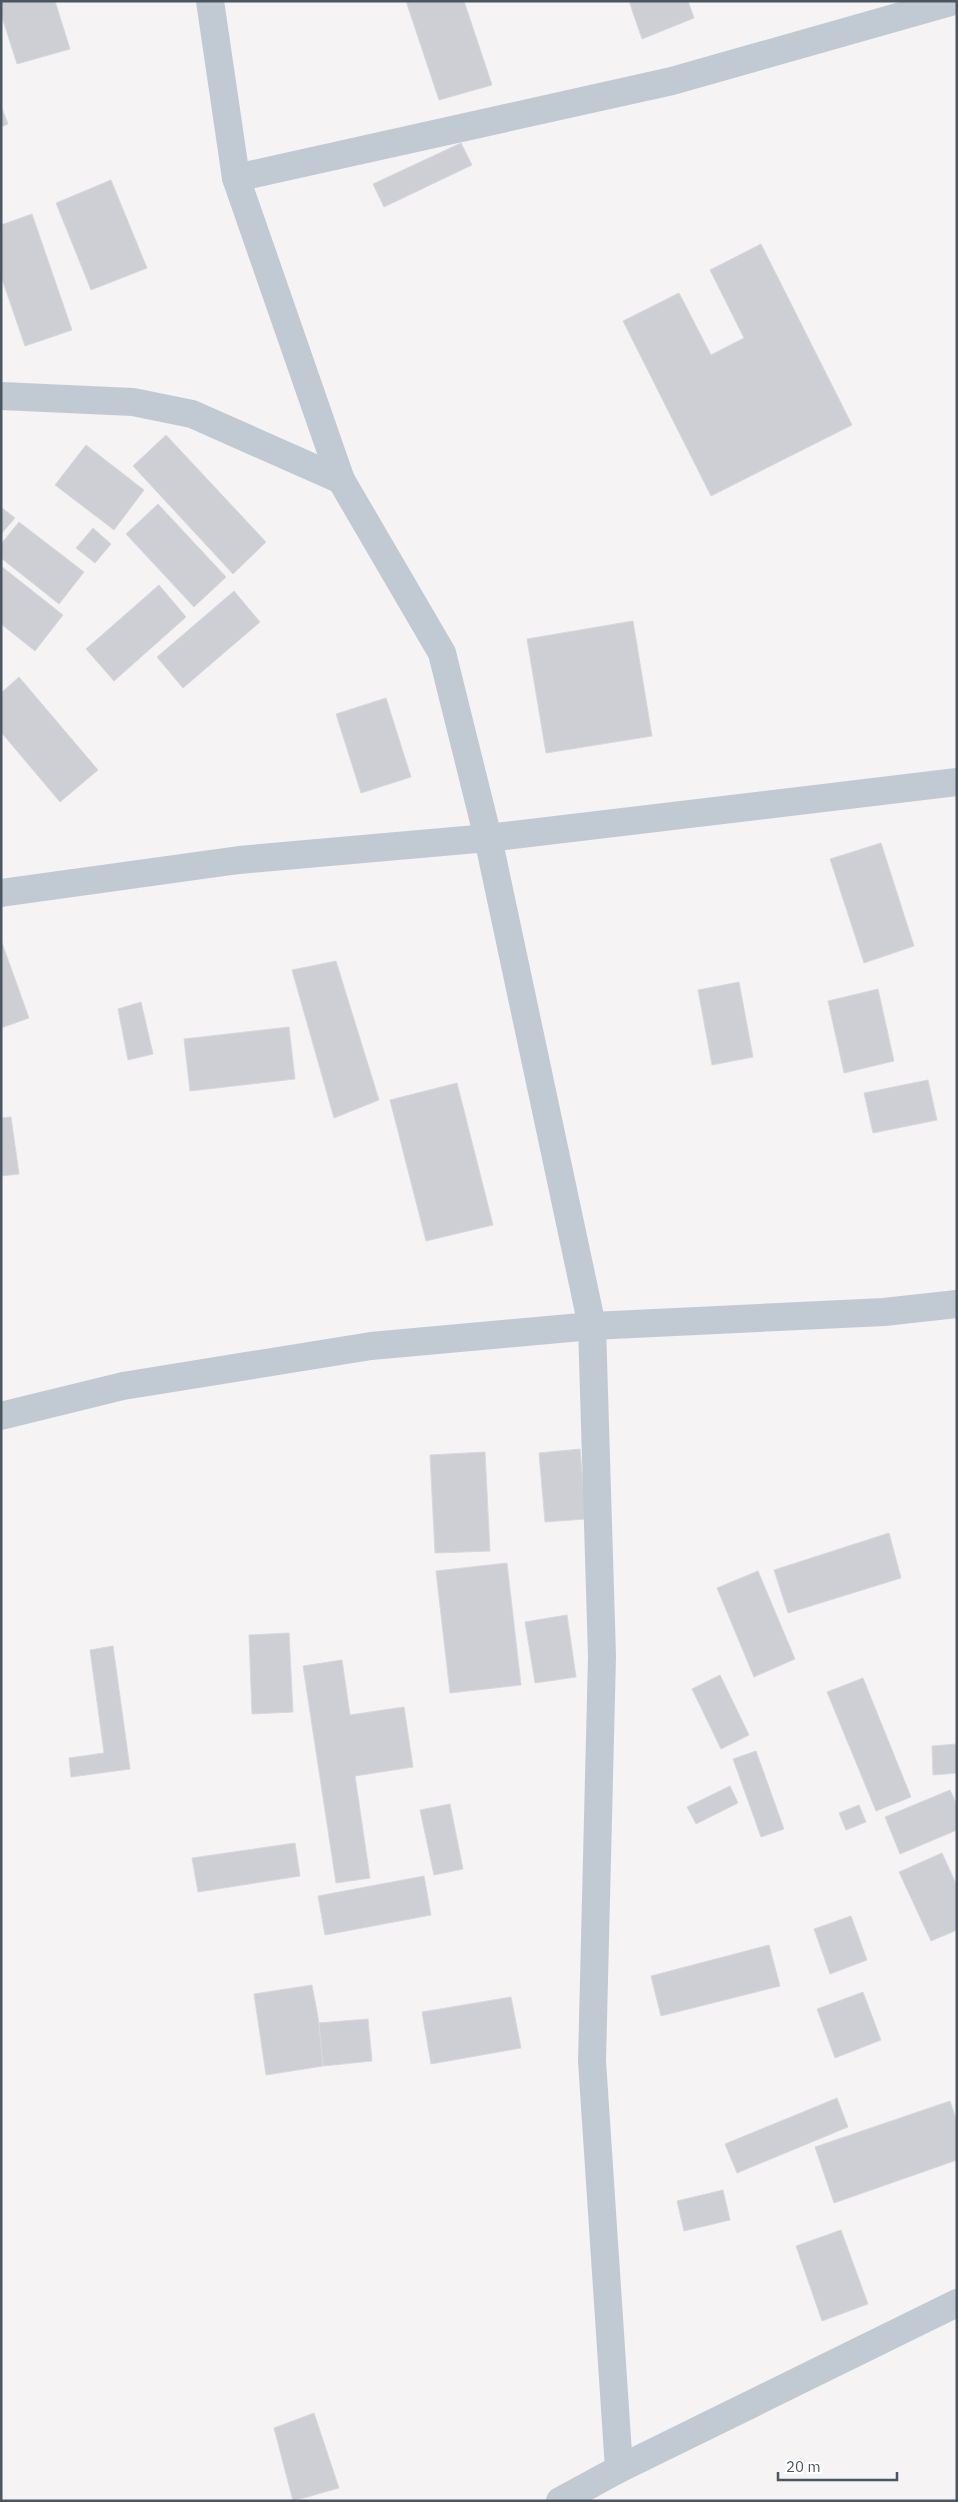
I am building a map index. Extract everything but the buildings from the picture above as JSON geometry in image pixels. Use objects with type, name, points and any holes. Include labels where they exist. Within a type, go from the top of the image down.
[{"type":"street","points":[[210,1],[236,178],[341,480],[442,653],[488,838],[592,1326],[602,1656],[592,2061],[619,2469]]},
{"type":"street","points":[[236,178],[672,81],[954,1]]},
{"type":"street","points":[[1,396],[133,402],[192,414],[341,480]]},
{"type":"street","points":[[1,893],[239,860],[488,838],[957,782]]},
{"type":"street","points":[[1,1416],[123,1386],[371,1346],[592,1326],[884,1312],[957,1304]]},
{"type":"street","points":[[560,2501],[619,2469],[957,2302]]}]
